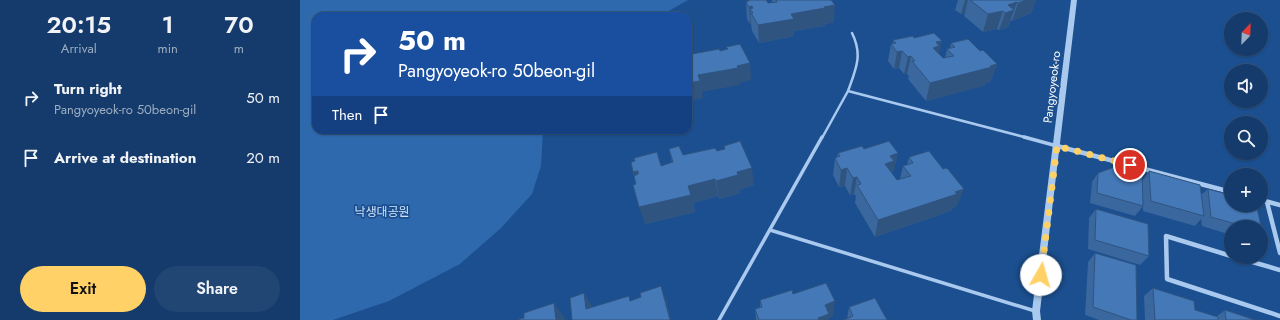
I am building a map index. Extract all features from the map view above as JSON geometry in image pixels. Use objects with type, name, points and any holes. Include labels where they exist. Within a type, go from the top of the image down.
[{"type":"street","name":"Pangyoyeok-ro","points":[[1037,320],[1036,311],[1074,0]]},
{"type":"street","points":[[1057,146],[1224,190]]},
{"type":"street","points":[[1268,202],[1280,205]]},
{"type":"street","points":[[1268,206],[1280,253]]},
{"type":"street","points":[[1224,254],[1166,236],[1167,279],[1280,316]]},
{"type":"street","points":[[1259,264],[1280,270]]},
{"type":"lane","points":[[719,320],[848,91],[856,70],[860,51],[857,40],[852,33]]},
{"type":"lane","points":[[848,91],[1057,146]]},
{"type":"lane","points":[[770,230],[1036,311]]},
{"type":"green space","name":"낙생대공원","points":[[300,0],[688,0],[667,12],[312,12],[312,134],[543,134],[541,166],[532,194],[501,228],[460,264],[389,301],[333,320],[300,320]]},
{"type":"building","points":[[748,0],[766,0],[768,3],[777,2],[776,0],[831,0],[835,5],[791,14],[794,19],[758,25],[751,13],[753,13],[750,9],[753,8],[752,6],[749,7],[746,2],[749,1]]},
{"type":"building","points":[[970,0],[1027,0],[1008,5],[1014,10],[1005,13],[1003,11],[988,14]]},
{"type":"building","points":[[934,33],[942,41],[936,42],[939,46],[933,48],[943,58],[954,56],[947,49],[955,47],[951,43],[968,39],[980,51],[983,50],[997,64],[990,66],[992,67],[930,83],[912,61],[915,61],[911,56],[908,57],[902,51],[897,52],[891,44],[896,43],[893,40],[913,36],[914,38]]},
{"type":"building","points":[[740,44],[750,63],[737,66],[738,68],[698,75],[700,81],[692,82],[692,54],[719,49],[720,51],[728,49],[726,47]]},
{"type":"building","points":[[740,141],[752,168],[737,172],[738,175],[688,186],[691,195],[639,207],[633,185],[636,184],[634,176],[638,174],[638,171],[633,172],[631,162],[635,161],[634,158],[657,152],[661,166],[673,162],[669,149],[679,146],[683,155],[715,148],[717,151],[725,149],[724,146]]},
{"type":"building","points":[[889,141],[898,153],[890,156],[894,161],[885,164],[897,180],[911,176],[903,166],[913,163],[909,157],[929,151],[943,169],[947,168],[964,189],[955,192],[957,194],[878,220],[857,185],[861,184],[857,177],[853,178],[847,168],[841,170],[835,158],[840,156],[838,153],[862,146],[864,149]]},
{"type":"building","points":[[1120,165],[1142,170],[1143,206],[1097,193],[1098,173]]},
{"type":"building","points":[[1149,171],[1200,185],[1204,216],[1151,201]]},
{"type":"building","points":[[1208,189],[1224,193],[1224,212],[1258,212],[1260,220],[1224,221],[1211,217]]},
{"type":"building","points":[[1096,209],[1148,224],[1149,256],[1095,240]]},
{"type":"building","points":[[1095,253],[1136,265],[1137,320],[1131,320],[1093,307]]},
{"type":"building","points":[[826,283],[835,301],[825,305],[829,314],[818,318],[819,320],[759,320],[755,309],[762,307],[760,300],[792,290],[793,294]]},
{"type":"building","points":[[661,286],[670,320],[572,320],[570,298],[584,293],[586,309],[629,296],[630,301],[641,297],[640,293]]},
{"type":"building","points":[[1153,288],[1194,301],[1195,310],[1218,317],[1218,320],[1155,320]]},
{"type":"building","points":[[875,298],[887,320],[844,320],[853,316],[849,307]]},
{"type":"building","points":[[554,303],[556,320],[519,320],[524,318],[524,313]]},
{"type":"building","points":[[1225,310],[1255,320],[1226,320]]},
{"type":"route","points":[[1041,275],[1057,146],[1130,165]]}]
